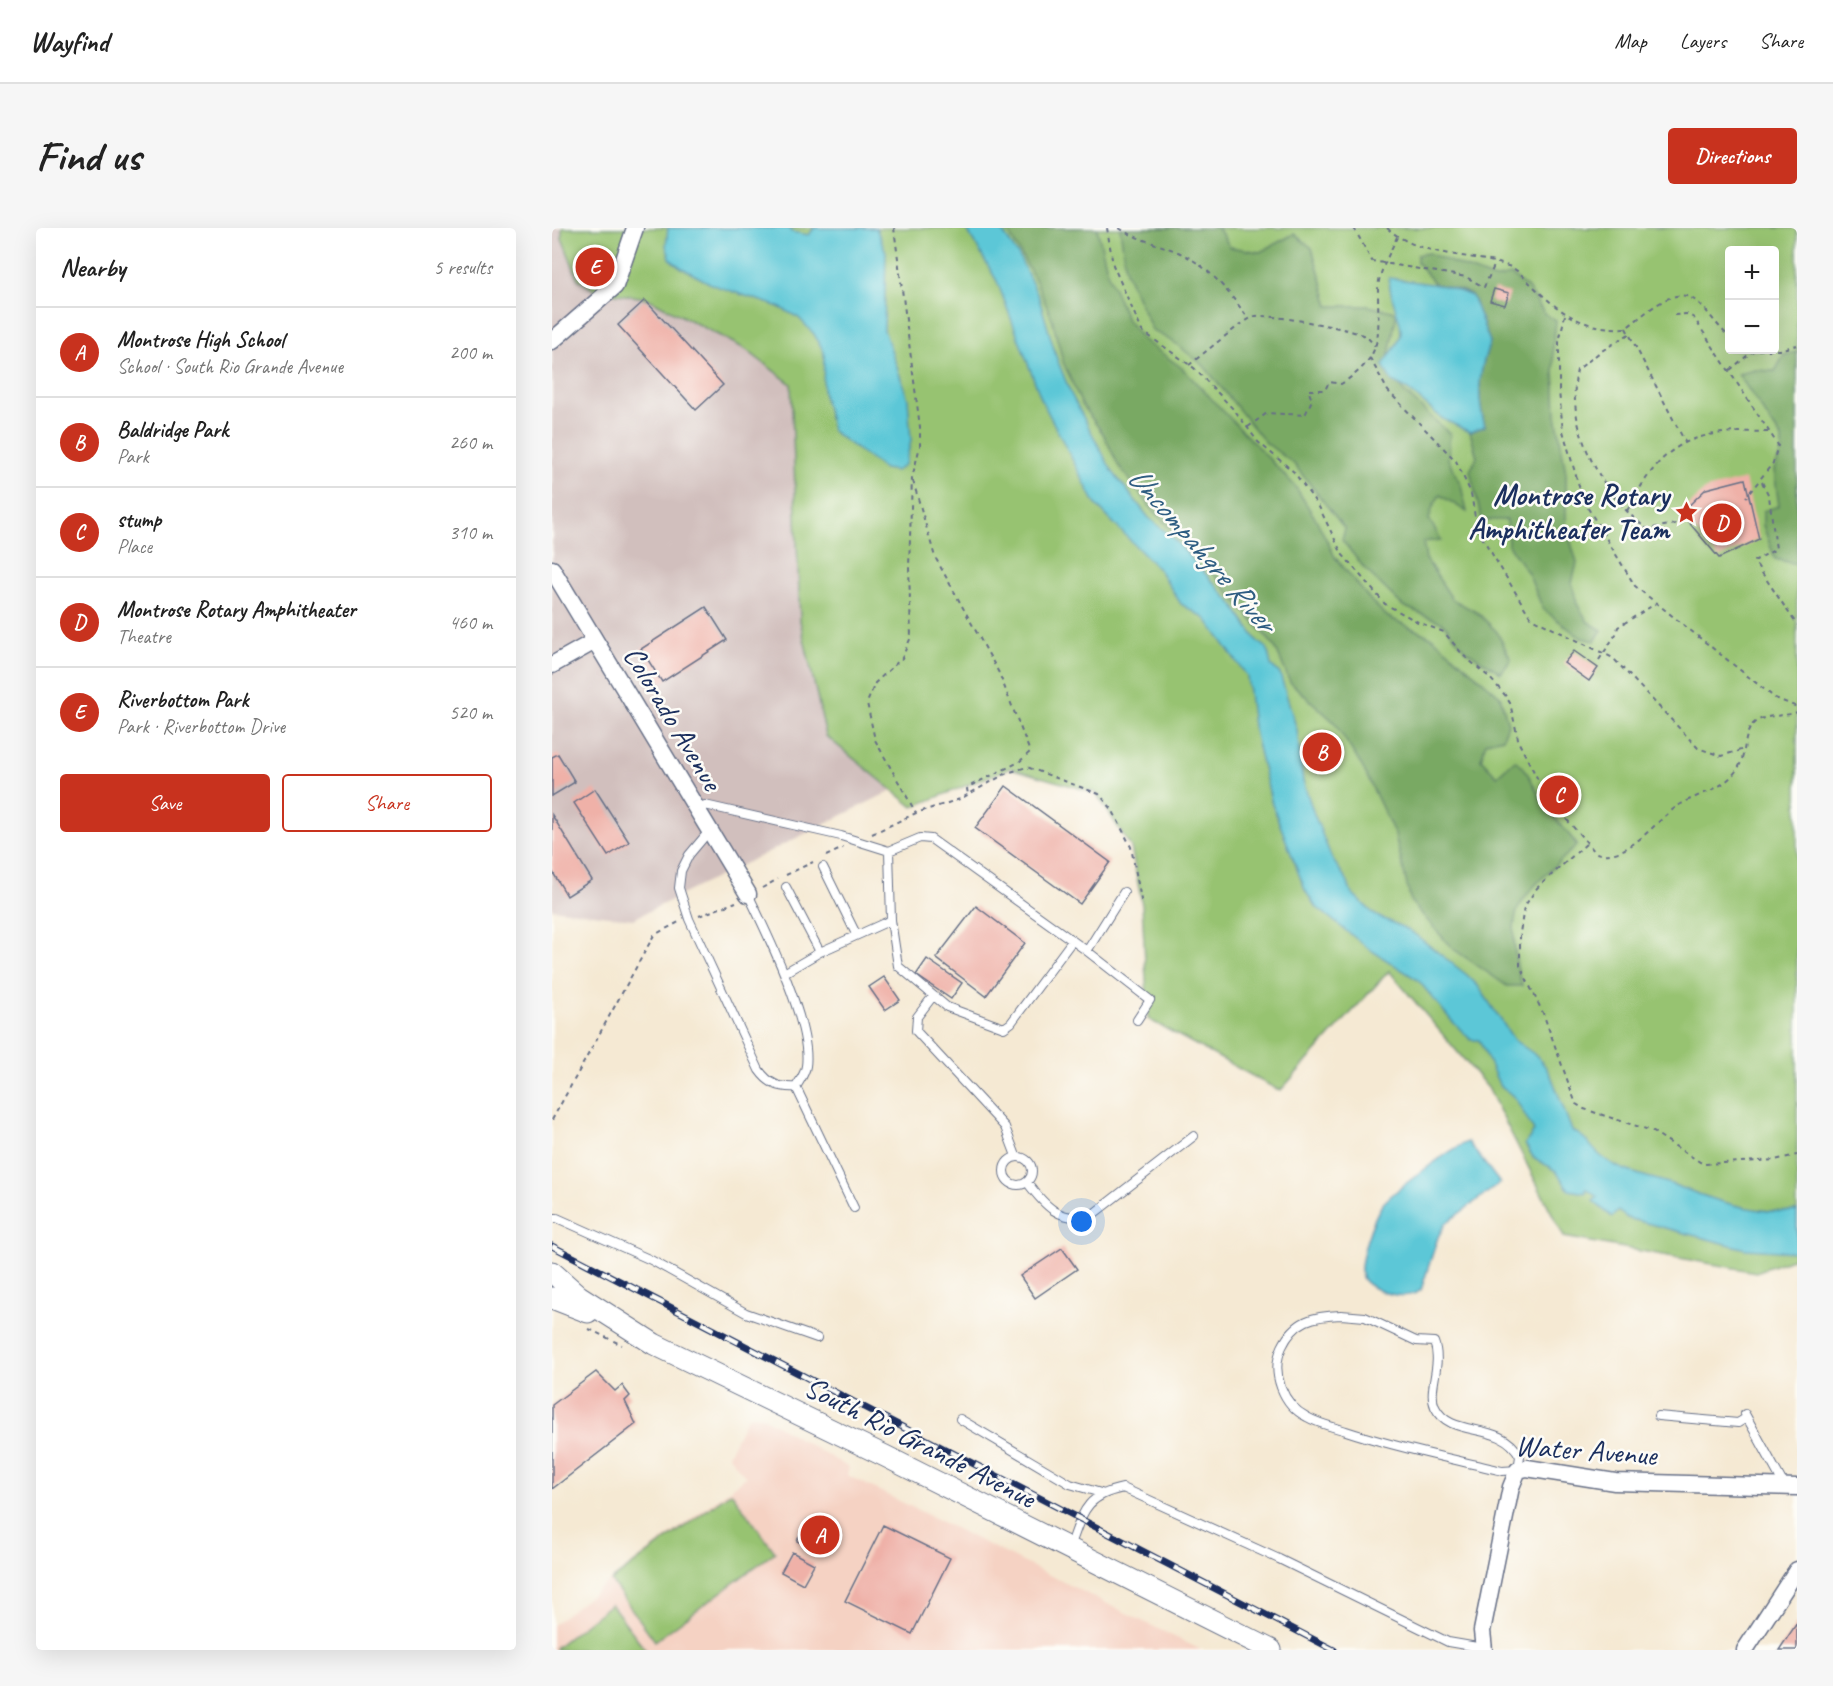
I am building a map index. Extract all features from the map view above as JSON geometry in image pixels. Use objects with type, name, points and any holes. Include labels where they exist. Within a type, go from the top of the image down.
[{"type":"street","points":[[552,341],[615,285],[624,268],[635,228]]},
{"type":"street","name":"Colorado Avenue","points":[[552,569],[748,894]]},
{"type":"street","points":[[552,664],[595,641]]},
{"type":"street","name":"South Rio Grande Avenue","points":[[552,1272],[579,1296],[625,1328],[885,1456],[1244,1644],[1270,1650]]},
{"type":"street","points":[[552,1298],[625,1328]]},
{"type":"street","name":"Water Avenue","points":[[1518,1470],[1527,1468],[1615,1482],[1791,1486]]},
{"type":"street","points":[[1484,1649],[1482,1631],[1511,1487],[1518,1470]]},
{"type":"street","points":[[1745,1650],[1797,1570]]},
{"type":"lane","points":[[696,808],[705,805],[841,836],[889,851],[920,838],[931,839],[1087,951],[1150,1000],[1137,1020]]},
{"type":"lane","points":[[710,830],[689,855],[681,871],[679,888],[688,919],[759,1070],[766,1080],[776,1085],[796,1087]]},
{"type":"lane","points":[[889,851],[891,920],[898,966],[947,1007],[1004,1028],[1011,1023],[1072,941]]},
{"type":"lane","points":[[823,867],[855,934]]},
{"type":"lane","points":[[786,887],[820,952]]},
{"type":"lane","points":[[1087,951],[1124,892]]},
{"type":"lane","points":[[748,894],[784,973],[807,1054],[806,1068],[796,1087]]},
{"type":"lane","points":[[784,973],[855,934],[891,920]]},
{"type":"lane","points":[[933,996],[917,1017],[916,1030],[926,1044],[1005,1127],[1016,1156]]},
{"type":"lane","points":[[796,1087],[854,1208]]},
{"type":"lane","points":[[1026,1182],[1045,1206],[1059,1214],[1080,1219],[1092,1215],[1194,1136]]},
{"type":"lane","points":[[1016,1156],[1025,1159],[1031,1166],[1032,1175],[1026,1182],[1012,1185],[1003,1173],[1005,1164],[1016,1156]]},
{"type":"lane","points":[[552,1218],[557,1218],[651,1260],[746,1313],[817,1338]]},
{"type":"lane","name":"Water Avenue","points":[[1341,1315],[1365,1317],[1416,1341],[1434,1342],[1439,1355],[1433,1404],[1439,1414],[1446,1421],[1461,1427],[1506,1439],[1520,1456],[1518,1470],[1502,1471],[1373,1441],[1306,1417],[1282,1393],[1278,1379],[1281,1350],[1297,1325],[1305,1319],[1341,1315]]},
{"type":"lane","points":[[1658,1416],[1738,1423],[1745,1415],[1791,1486]]},
{"type":"lane","points":[[960,1419],[1070,1484],[1101,1492],[1123,1488],[1279,1559],[1448,1642],[1484,1649]]},
{"type":"lane","points":[[1068,1550],[1086,1508],[1101,1492]]},
{"type":"path","points":[[894,228],[920,427],[920,446],[912,478],[909,567],[911,637],[902,658],[875,683],[867,703],[871,731],[916,813],[968,794],[1007,773],[1027,767],[1099,794],[1112,809],[1131,847],[1142,905]]},
{"type":"path","points":[[1107,228],[1113,265],[1143,331],[1189,365],[1248,428],[1258,442],[1294,472],[1319,507],[1342,554],[1375,593],[1391,608],[1444,632],[1463,655],[1489,677],[1505,695],[1510,703],[1519,744],[1531,761],[1540,786],[1586,844],[1596,853],[1610,854],[1639,839],[1672,809],[1728,780],[1740,765],[1749,730],[1759,720],[1797,710]]},
{"type":"path","points":[[1119,228],[1142,242],[1181,254],[1206,269],[1224,286],[1249,319]]},
{"type":"path","points":[[1354,228],[1372,261],[1466,277],[1484,287],[1496,263]]},
{"type":"path","points":[[1386,228],[1409,244],[1496,263],[1516,271],[1565,315],[1606,327],[1626,328],[1664,301],[1682,296],[1692,298],[1725,332]]},
{"type":"path","points":[[1248,428],[1267,413],[1305,415],[1312,400],[1308,390],[1325,390],[1329,382],[1341,384],[1355,375],[1370,358],[1380,336],[1378,289],[1397,237]]},
{"type":"path","points":[[1674,315],[1687,314],[1694,318],[1762,417],[1768,432],[1778,445],[1773,463],[1746,497]]},
{"type":"path","points":[[1565,315],[1559,342],[1560,401],[1563,431],[1583,500],[1635,586],[1775,698],[1797,710]]},
{"type":"path","points":[[1189,365],[1256,316],[1285,316],[1365,336],[1376,346]]},
{"type":"path","points":[[1626,328],[1685,442]]},
{"type":"path","points":[[1629,334],[1577,370],[1576,394],[1580,424],[1595,467],[1612,495],[1627,511],[1647,529],[1681,523]]},
{"type":"path","points":[[1779,350],[1797,345]]},
{"type":"path","points":[[1730,370],[1751,354]]},
{"type":"path","points":[[1370,358],[1388,391],[1456,461],[1471,493],[1477,529],[1531,618],[1613,658],[1698,748],[1721,756],[1744,748]]},
{"type":"path","points":[[1627,511],[1647,476],[1663,458],[1685,442],[1709,433],[1768,432]]},
{"type":"path","points":[[912,478],[934,557],[999,674],[1030,752],[1019,762],[972,785],[967,789],[968,794]]},
{"type":"path","points":[[1762,482],[1769,496],[1776,549],[1754,561],[1797,625]]},
{"type":"path","points":[[1599,660],[1618,627],[1655,604]]},
{"type":"path","points":[[1586,844],[1537,888],[1524,907],[1520,933],[1520,966],[1543,1013],[1576,1104],[1584,1109],[1652,1131],[1704,1164],[1775,1160],[1797,1155]]},
{"type":"shaded area","points":[[552,228],[562,228],[562,238],[578,279],[595,291],[647,298],[731,338],[791,384],[800,621],[826,735],[893,790],[633,919],[552,909]]},
{"type":"shaded area","points":[[751,1415],[761,1416],[849,1468],[847,1475],[1201,1650],[552,1650],[552,1625],[746,1477],[728,1455],[746,1419]]},
{"type":"green space","points":[[562,228],[1797,228],[1797,1257],[1756,1272],[1564,1237],[1488,1088],[1389,971],[1280,1091],[1148,1019],[1142,905],[1131,847],[1096,793],[1010,768],[913,807],[826,736],[800,621],[791,384],[745,349],[647,298],[595,291],[578,279],[562,238]]},
{"type":"green space","points":[[1006,228],[1097,228],[1108,274],[1127,320],[1142,339],[1182,368],[1295,486],[1317,521],[1335,557],[1372,602],[1388,617],[1433,638],[1500,696],[1508,724],[1503,738],[1486,742],[1481,759],[1497,776],[1515,760],[1577,845],[1538,882],[1519,907],[1514,935],[1522,986],[1507,986],[1452,948],[1411,902],[1395,835],[1363,768],[1334,722],[1290,682],[1275,647],[1208,568],[1155,513],[1118,465],[1104,435],[1082,405],[1063,362],[1052,319],[1036,281]]},
{"type":"green space","points":[[1120,228],[1218,228],[1230,247],[1260,252],[1294,234],[1312,248],[1329,306],[1368,306],[1397,312],[1387,365],[1403,391],[1450,434],[1448,459],[1461,485],[1467,512],[1440,495],[1429,519],[1441,540],[1423,542],[1426,559],[1452,599],[1478,613],[1497,632],[1511,660],[1501,673],[1465,650],[1443,623],[1403,606],[1364,568],[1342,540],[1345,529],[1294,464],[1265,442],[1204,366],[1175,343],[1152,330],[1126,272]]},
{"type":"green space","points":[[1428,253],[1494,279],[1511,275],[1528,288],[1544,313],[1556,321],[1553,346],[1556,415],[1566,473],[1566,526],[1577,563],[1572,583],[1577,604],[1588,622],[1602,630],[1595,641],[1581,638],[1543,609],[1528,573],[1508,545],[1507,520],[1482,520],[1470,471],[1477,457],[1470,432],[1485,426],[1480,404],[1480,383],[1483,363],[1490,342],[1472,296],[1463,291],[1435,284],[1417,262],[1417,255]]},
{"type":"green space","points":[[1797,352],[1797,564],[1775,559],[1763,525],[1763,511],[1779,506],[1774,470],[1782,450],[1782,439],[1738,374],[1755,370],[1775,371],[1784,355]]},
{"type":"green space","points":[[731,1492],[775,1552],[655,1641],[611,1581]]},
{"type":"green space","points":[[611,1604],[646,1650],[556,1650],[555,1648]]},
{"type":"water","points":[[668,228],[788,228],[792,232],[809,235],[814,228],[876,228],[886,252],[884,330],[908,399],[911,441],[905,464],[896,471],[884,469],[832,431],[823,392],[824,352],[814,334],[799,318],[779,307],[713,285],[682,268],[671,260],[666,246]]},
{"type":"water","name":"Uncompahgre River","points":[[966,228],[1000,228],[1019,256],[1039,298],[1057,359],[1071,394],[1112,471],[1149,518],[1173,538],[1231,602],[1258,642],[1267,648],[1271,665],[1280,674],[1297,730],[1303,781],[1314,814],[1332,859],[1347,880],[1351,892],[1375,915],[1409,930],[1479,987],[1514,1040],[1537,1056],[1545,1066],[1552,1078],[1572,1131],[1585,1139],[1598,1154],[1627,1170],[1732,1205],[1764,1211],[1797,1211],[1797,1252],[1746,1249],[1627,1218],[1618,1211],[1612,1217],[1593,1201],[1598,1197],[1586,1189],[1586,1193],[1569,1190],[1556,1171],[1533,1157],[1525,1144],[1534,1131],[1515,1098],[1499,1084],[1479,1040],[1471,1040],[1418,980],[1369,949],[1315,906],[1305,890],[1272,804],[1253,726],[1247,676],[1206,619],[1181,604],[1160,571],[1096,505],[1042,401],[997,281]]},
{"type":"water","points":[[1389,278],[1445,286],[1472,296],[1490,342],[1483,363],[1480,383],[1480,404],[1485,426],[1470,432],[1443,419],[1408,390],[1392,382],[1383,365],[1397,344],[1401,332]]},
{"type":"water","points":[[1468,1142],[1500,1183],[1445,1224],[1438,1237],[1421,1290],[1409,1295],[1400,1295],[1383,1292],[1370,1286],[1363,1279],[1361,1263],[1370,1230],[1382,1205],[1423,1170]]},
{"type":"building","points":[[1494,289],[1509,293],[1505,305],[1490,301]]},
{"type":"building","points":[[645,300],[723,385],[696,410],[618,325]]},
{"type":"building","points":[[1745,479],[1759,539],[1719,558],[1681,513],[1706,489]]},
{"type":"building","points":[[706,607],[727,640],[662,682],[641,649]]},
{"type":"building","points":[[1574,651],[1598,668],[1589,681],[1564,663]]},
{"type":"building","points":[[558,754],[575,782],[552,796],[552,757]]},
{"type":"building","points":[[1006,786],[1110,862],[1080,904],[975,828]]},
{"type":"building","points":[[595,789],[629,842],[608,856],[574,803]]},
{"type":"building","points":[[552,815],[592,880],[567,896],[552,871]]},
{"type":"building","points":[[976,906],[1025,943],[986,996],[936,958]]},
{"type":"building","points":[[927,959],[962,983],[951,999],[916,975]]},
{"type":"building","points":[[884,977],[900,1000],[885,1010],[869,987]]},
{"type":"building","points":[[1062,1248],[1077,1269],[1035,1298],[1020,1276]]},
{"type":"building","points":[[596,1372],[615,1391],[622,1385],[630,1396],[625,1401],[636,1424],[552,1489],[552,1405]]},
{"type":"building","points":[[807,1520],[830,1531],[820,1553],[797,1541]]},
{"type":"building","points":[[883,1525],[950,1558],[912,1634],[845,1601]]},
{"type":"building","points":[[792,1552],[814,1564],[803,1584],[781,1572]]},
{"type":"building","points":[[1797,1623],[1797,1650],[1779,1650]]},
{"type":"railway","points":[[552,1246],[1334,1650]]},
{"type":"place","name":"Riverbottom Park","points":[[595,267]]},
{"type":"place","name":"Montrose Rotary Amphitheater Team","points":[[1687,512]]},
{"type":"place","name":"Montrose Rotary Amphitheater","points":[[1722,523]]},
{"type":"place","name":"Baldridge Park","points":[[1322,752]]},
{"type":"place","name":"stump","points":[[1559,795]]},
{"type":"place","name":"Montrose High School","points":[[820,1535]]}]
